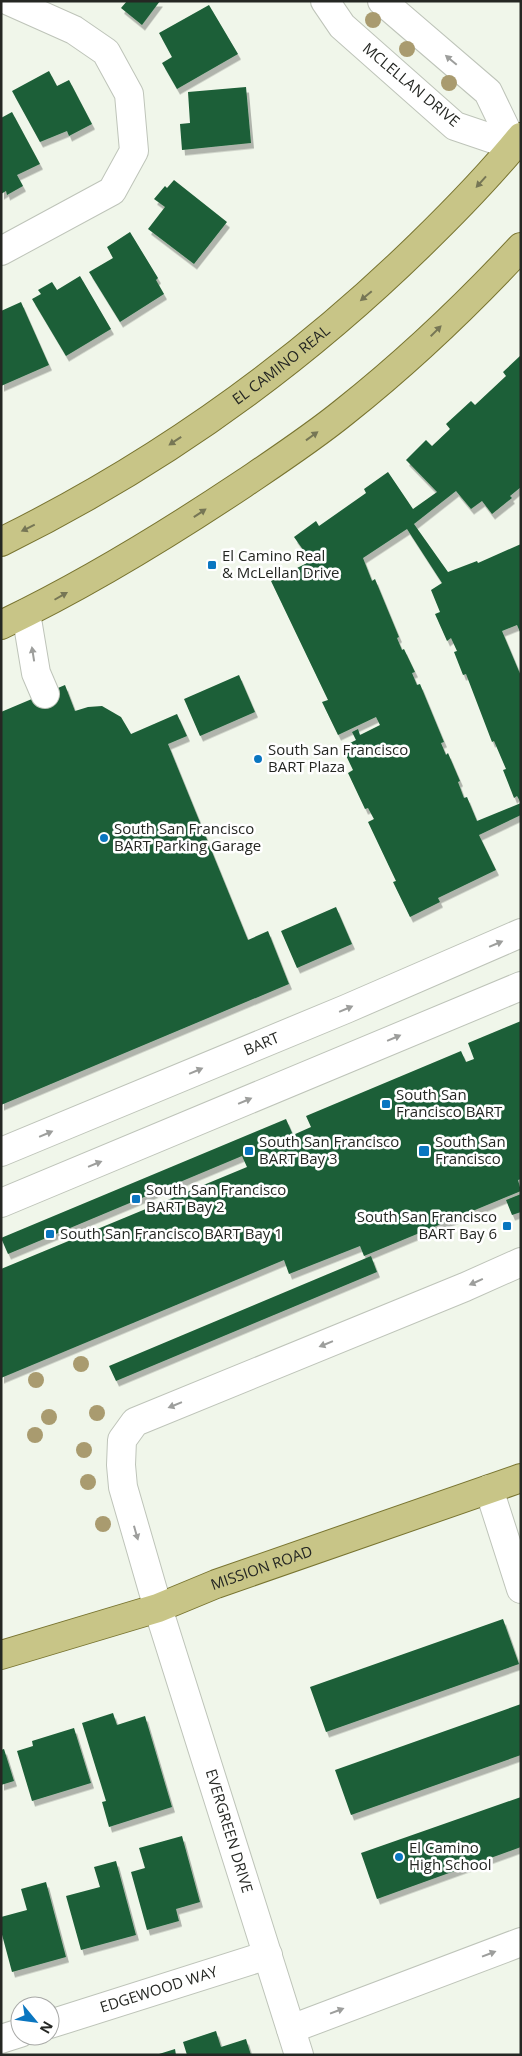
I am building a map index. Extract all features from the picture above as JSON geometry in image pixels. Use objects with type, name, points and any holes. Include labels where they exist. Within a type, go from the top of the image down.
[{"type":"main road","name":"EL CAMINO REAL","points":[[1,542],[55,515],[122,476],[215,414],[299,353],[382,282],[518,145]]},
{"type":"main road","points":[[1,625],[56,599],[193,518],[344,413],[424,343],[521,247]]},
{"type":"main road","name":"MISSION ROAD","points":[[1,1655],[158,1608],[216,1584],[521,1478]]},
{"type":"street","points":[[1,251],[112,191],[134,151],[129,94],[106,52],[74,30],[9,1]]},
{"type":"street","name":"MCLELLAN DRIVE","points":[[325,1],[342,26],[455,126],[518,145]]},
{"type":"street","points":[[382,1],[488,92],[518,145]]},
{"type":"street","points":[[26,613],[36,673],[44,694]]},
{"type":"street","name":"BART","points":[[1,1152],[346,1009],[521,933]]},
{"type":"street","points":[[1,1203],[521,986]]},
{"type":"street","name":"EVERGREEN DRIVE","points":[[300,2055],[158,1608],[123,1486],[121,1464],[122,1440],[135,1422],[521,1262]]},
{"type":"street","points":[[489,1490],[521,1589]]},
{"type":"street","points":[[291,2029],[521,1942]]},
{"type":"street","name":"EDGEWOOD WAY","points":[[60,2021],[268,1955]]},
{"type":"building","points":[[127,1],[160,1],[142,25],[121,8]]},
{"type":"building","points":[[209,5],[238,54],[177,89],[162,63],[172,57],[159,33]]},
{"type":"building","points":[[49,71],[57,86],[69,80],[92,124],[69,136],[67,131],[40,142],[12,91]]},
{"type":"building","points":[[246,87],[251,143],[182,150],[180,124],[190,123],[188,92]]},
{"type":"building","points":[[12,112],[40,164],[17,175],[23,186],[7,195],[6,191],[1,194],[1,118]]},
{"type":"building","points":[[174,180],[227,222],[194,264],[148,229],[165,207],[154,199],[165,186],[167,188]]},
{"type":"building","points":[[130,232],[158,278],[156,280],[164,294],[120,322],[89,272],[113,258],[107,247]]},
{"type":"building","points":[[80,276],[111,329],[66,356],[32,299],[41,294],[38,290],[52,282],[57,290]]},
{"type":"building","points":[[21,302],[49,365],[1,386],[1,311]]},
{"type":"building","points":[[521,355],[521,487],[510,496],[512,498],[492,514],[482,501],[471,509],[456,491],[414,524],[448,572],[477,561],[478,563],[521,544],[521,634],[517,625],[502,631],[521,676],[521,803],[521,815],[479,835],[496,870],[438,898],[440,902],[410,917],[393,882],[396,881],[368,822],[374,819],[368,808],[365,809],[348,773],[353,770],[342,747],[356,740],[352,732],[358,729],[360,735],[380,725],[376,717],[338,735],[322,702],[328,700],[271,581],[288,573],[290,576],[299,572],[297,568],[311,561],[294,537],[316,521],[319,526],[366,493],[364,489],[388,472],[413,509],[437,492],[406,460],[426,440],[432,446],[450,429],[446,424],[471,401],[475,405],[506,376],[503,372]],"holes":[[[407,529],[442,583],[431,590],[440,612],[435,614],[447,641],[451,638],[457,651],[454,652],[463,675],[466,674],[492,742],[494,741],[506,769],[503,770],[514,798],[517,796],[521,803],[477,821],[467,797],[464,798],[458,782],[460,781],[448,753],[446,755],[441,743],[444,742],[420,684],[417,685],[412,673],[415,672],[404,649],[402,650],[397,638],[399,637],[375,579],[372,581],[363,558]]]},
{"type":"building","points":[[239,675],[255,712],[200,736],[184,699]]},
{"type":"building","name":"South San Francisco BART Parking Garage","points":[[65,685],[75,711],[88,707],[102,706],[121,717],[131,734],[177,714],[187,736],[168,744],[248,940],[268,931],[289,984],[1,1105],[1,712]]},
{"type":"building","points":[[336,907],[352,944],[297,968],[281,931]]},
{"type":"building","points":[[521,1021],[521,1179],[518,1180],[521,1191],[364,1256],[360,1246],[289,1274],[284,1260],[1,1378],[1,1269],[247,1167],[242,1156],[8,1254],[1,1238],[286,1119],[293,1135],[311,1127],[306,1116],[461,1051],[466,1062],[474,1059],[468,1043]]},
{"type":"building","points":[[521,1194],[521,1212],[512,1215],[506,1200]]},
{"type":"building","points":[[371,1256],[377,1272],[116,1381],[109,1366]]},
{"type":"building","points":[[503,1619],[519,1664],[326,1732],[310,1687]]},
{"type":"building","points":[[521,1704],[521,1755],[351,1815],[335,1770]]},
{"type":"building","points":[[113,1713],[117,1725],[145,1716],[172,1807],[109,1827],[102,1802],[106,1801],[82,1723]]},
{"type":"building","points":[[74,1728],[91,1783],[32,1801],[17,1751],[33,1746],[32,1741]]},
{"type":"building","points":[[4,1749],[14,1781],[1,1785],[1,1750]]},
{"type":"building","points":[[521,1797],[521,1847],[377,1899],[361,1853]]},
{"type":"building","points":[[182,1836],[200,1902],[176,1909],[179,1921],[147,1930],[131,1872],[145,1868],[139,1848]]},
{"type":"building","points":[[116,1861],[136,1935],[81,1950],[66,1896],[100,1887],[94,1867]]},
{"type":"building","points":[[46,1882],[66,1957],[12,1972],[1,1931],[1,1917],[27,1910],[21,1889]]},
{"type":"building","points":[[216,2031],[221,2047],[246,2039],[251,2055],[187,2055],[183,2042]]},
{"type":"building","points":[[175,2049],[176,2055],[159,2055],[159,2054]]},
{"type":"place","name":"El Camino Real & McLellan Drive","points":[[212,565]]},
{"type":"place","name":"South San Francisco BART Plaza","points":[[258,759]]},
{"type":"place","name":"South San Francisco BART Parking Garage","points":[[104,838]]},
{"type":"place","name":"South San Francisco BART","points":[[386,1104]]},
{"type":"place","name":"South San Francisco BART Bay 3","points":[[249,1151]]},
{"type":"place","name":"South San Francisco","points":[[424,1151]]},
{"type":"place","name":"South San Francisco BART Bay 2","points":[[136,1199]]},
{"type":"place","name":"South San Francisco BART Bay 6","points":[[507,1226]]},
{"type":"place","name":"South San Francisco BART Bay 1","points":[[50,1234]]},
{"type":"place","name":"El Camino High School","points":[[399,1857]]}]
